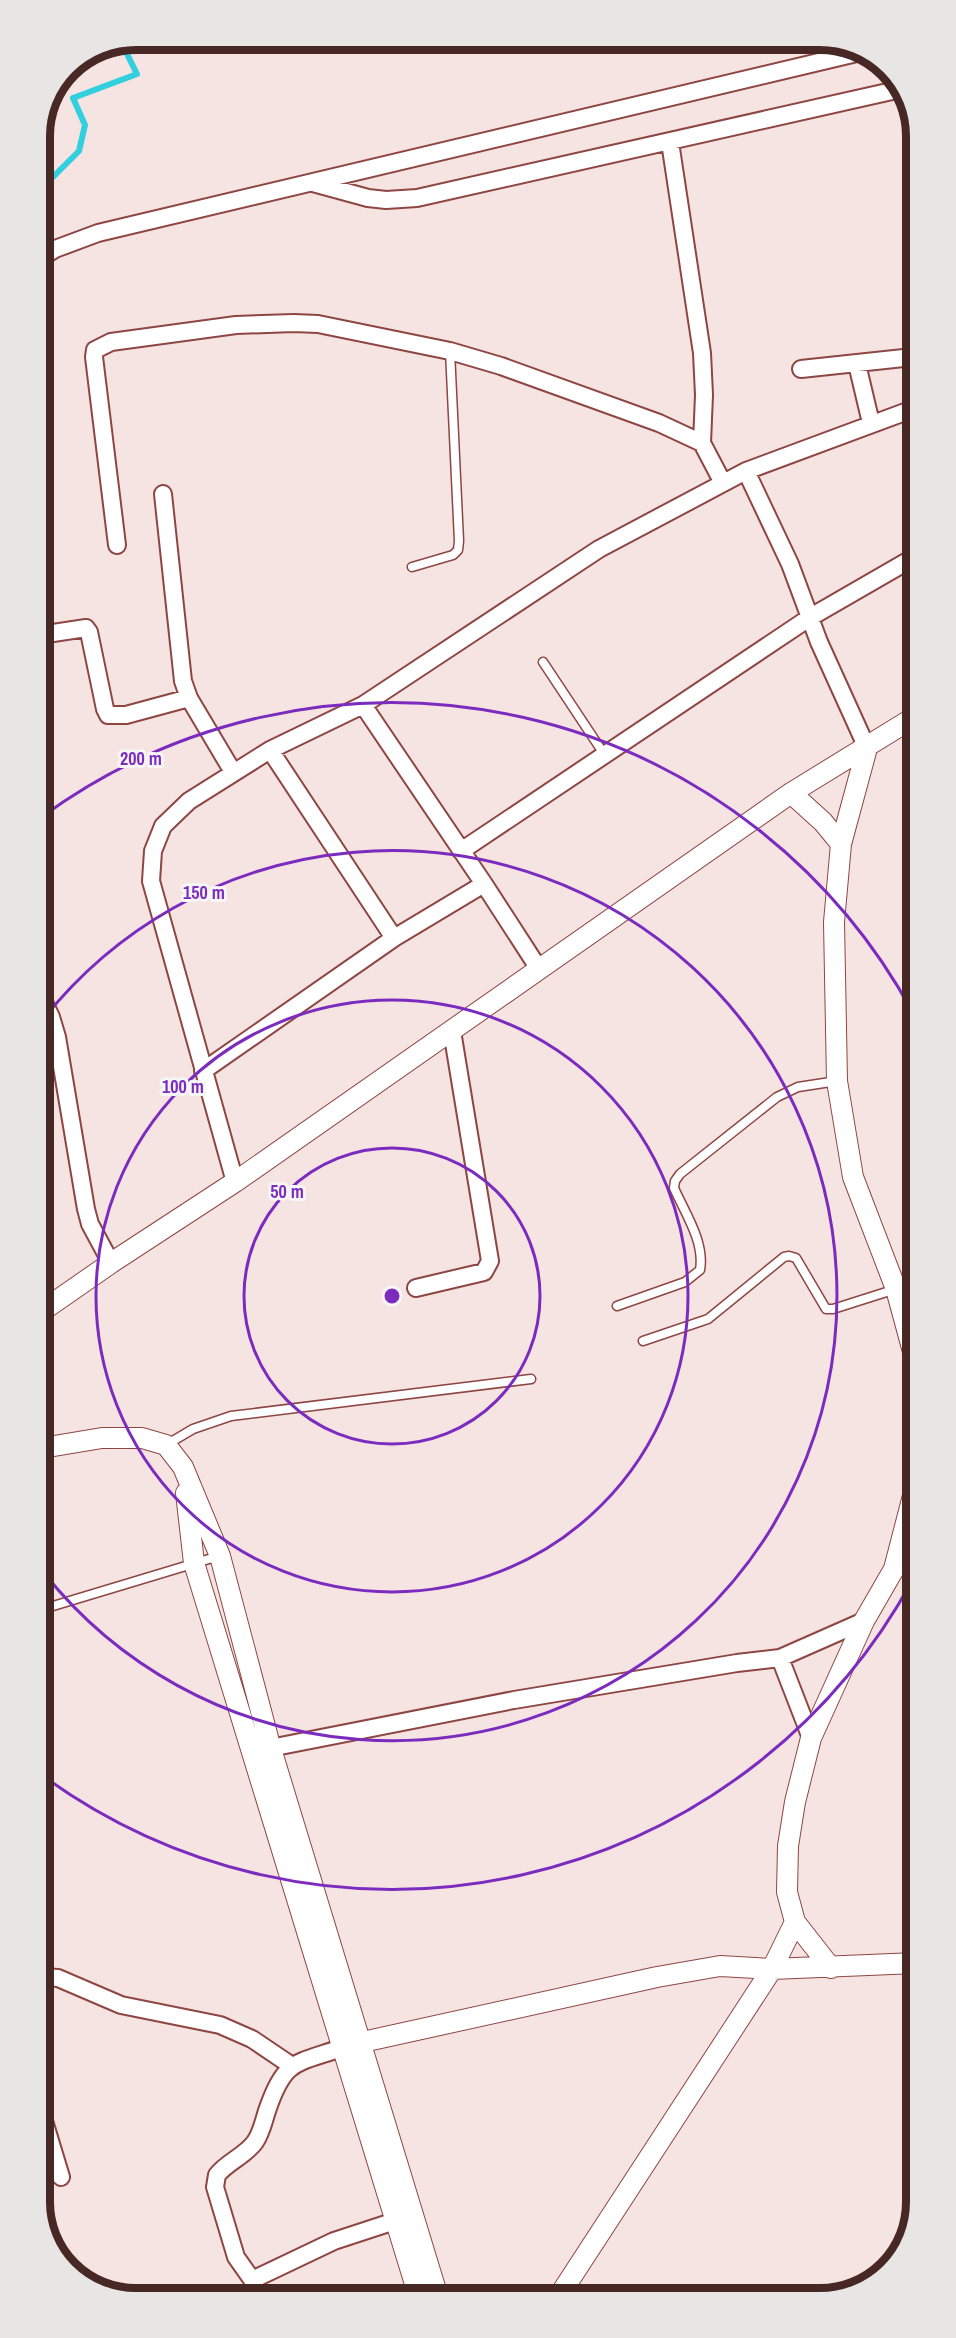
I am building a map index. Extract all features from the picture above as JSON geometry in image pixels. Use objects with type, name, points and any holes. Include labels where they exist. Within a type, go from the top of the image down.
[{"type":"street","points":[[50,252],[98,233],[850,55]]},
{"type":"street","points":[[312,183],[386,201],[417,198],[894,91]]},
{"type":"street","points":[[670,142],[702,353],[704,395],[702,442],[723,483]]},
{"type":"street","points":[[117,545],[94,357],[95,350],[111,342],[236,325],[294,322],[318,324],[450,351],[501,366],[649,420],[702,442]]},
{"type":"street","points":[[801,369],[906,358]]},
{"type":"street","points":[[857,364],[871,423]]},
{"type":"street","points":[[235,1182],[151,881],[153,851],[163,826],[189,801],[233,772],[270,750],[363,705],[598,549],[746,471],[906,411]]},
{"type":"street","points":[[746,471],[790,564],[809,618],[867,748],[841,844],[834,922],[837,1081],[853,1177],[896,1289],[906,1326]]},
{"type":"street","points":[[162,494],[183,681],[189,698],[233,772]]},
{"type":"street","points":[[461,851],[809,618],[906,562]]},
{"type":"street","points":[[50,633],[86,628],[89,632],[108,715],[126,715],[189,698]]},
{"type":"street","points":[[363,705],[539,969]]},
{"type":"street","points":[[50,1305],[235,1182],[791,793],[906,723]]},
{"type":"street","points":[[270,750],[394,938]]},
{"type":"street","points":[[791,793],[823,822],[841,844]]},
{"type":"street","points":[[203,1071],[394,938],[484,884]]},
{"type":"street","points":[[50,1015],[57,1037],[86,1209],[90,1224],[111,1263]]},
{"type":"street","points":[[416,1288],[484,1272],[490,1261],[452,1031]]},
{"type":"street","points":[[50,1447],[102,1438],[142,1438],[166,1445],[183,1467],[220,1556],[261,1750],[341,2047],[416,2288]]},
{"type":"street","points":[[183,1467],[194,1563],[361,2042],[435,2288]]},
{"type":"street","points":[[831,1968],[795,1922],[787,1892],[788,1846],[795,1802],[811,1737],[864,1621],[894,1569],[906,1523]]},
{"type":"street","points":[[261,1750],[514,1700],[737,1662],[780,1658],[864,1621]]},
{"type":"street","points":[[780,1658],[811,1737]]},
{"type":"street","points":[[564,2288],[772,1969],[795,1922]]},
{"type":"street","points":[[258,2288],[236,2257],[215,2181],[220,2171],[253,2145],[258,2137],[275,2087],[284,2072],[292,2066],[341,2047],[361,2042],[657,1977],[720,1966],[772,1969],[906,1963]]},
{"type":"street","points":[[50,1976],[121,2005],[198,2019],[229,2029],[252,2039],[292,2066]]},
{"type":"street","points":[[50,2141],[61,2177]]},
{"type":"street","points":[[252,2280],[334,2241],[395,2221]]},
{"type":"lane","points":[[412,567],[453,555],[458,550],[450,351]]},
{"type":"lane","points":[[543,662],[604,754]]},
{"type":"lane","points":[[617,1306],[684,1282],[700,1270],[702,1260],[700,1248],[674,1188],[675,1181],[680,1174],[777,1096],[798,1087],[837,1081]]},
{"type":"lane","points":[[643,1341],[708,1319],[784,1257],[796,1258],[826,1309],[833,1310],[896,1289]]},
{"type":"lane","points":[[166,1445],[193,1428],[231,1416],[531,1379]]},
{"type":"lane","points":[[50,1607],[220,1556]]},
{"type":"waterway","points":[[50,180],[79,151],[85,125],[73,98],[137,74],[125,51]]}]
